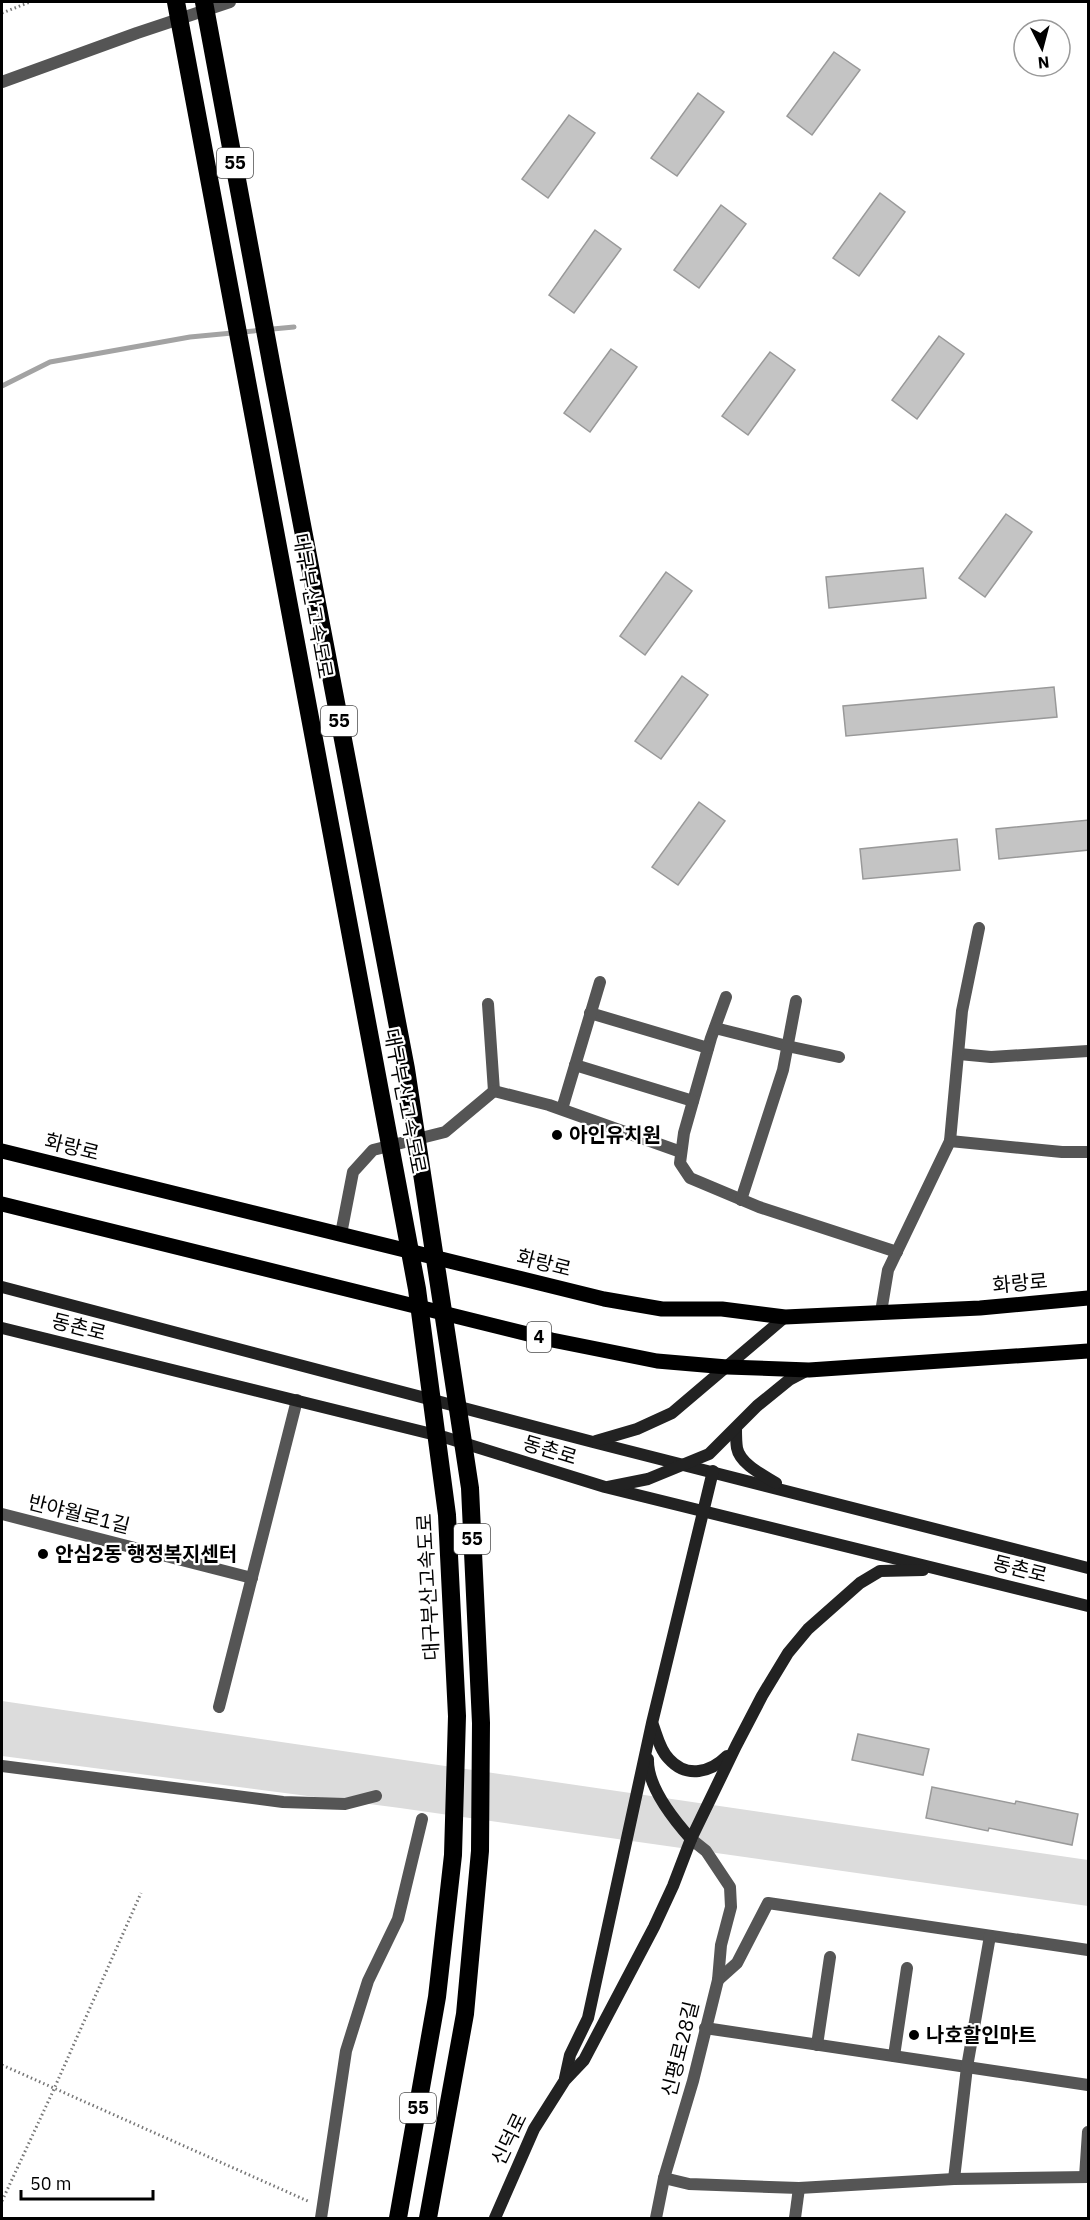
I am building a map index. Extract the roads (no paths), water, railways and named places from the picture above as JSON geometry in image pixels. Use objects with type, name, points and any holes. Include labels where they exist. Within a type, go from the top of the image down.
[{"type":"highway","name":"대구부산고속도로","points":[[176,2],[417,1289],[447,1515],[457,1716],[453,1855],[437,1996],[398,2218]]},
{"type":"highway","name":"대구부산고속도로","points":[[204,2],[406,1069],[470,1488],[480,1723],[480,1851],[465,2014],[428,2218]]},
{"type":"main road","name":"화랑로","points":[[2,1151],[604,1299],[663,1309],[722,1310],[785,1317],[980,1308],[1089,1298]]},
{"type":"main road","name":"4","points":[[2,1204],[552,1340],[657,1361],[727,1367],[809,1370],[1089,1351]]},
{"type":"main road","points":[[2,1287],[593,1442],[1089,1568]]},
{"type":"main road","points":[[593,1442],[637,1429],[672,1413],[785,1317]]},
{"type":"main road","name":"동촌로","points":[[2,1328],[444,1437],[605,1487],[1089,1606]]},
{"type":"main road","points":[[605,1487],[648,1479],[709,1455],[757,1406],[781,1387],[809,1370]]},
{"type":"main road","points":[[736,1428],[737,1449],[743,1458],[759,1473],[790,1491]]},
{"type":"main road","points":[[565,2080],[570,2055],[588,2018],[652,1724],[713,1471]]},
{"type":"main road","points":[[565,2080],[584,2060],[654,1927],[691,1839],[736,1746],[788,1653],[832,1606],[860,1583],[880,1571],[940,1570]]},
{"type":"main road","points":[[652,1724],[669,1760],[682,1768],[695,1772],[707,1771],[718,1765],[736,1746]]},
{"type":"main road","points":[[648,1746],[648,1766],[656,1787],[674,1820],[691,1839]]},
{"type":"main road","name":"신덕로","points":[[495,2218],[534,2129],[565,2080]]},
{"type":"street","points":[[2,82],[230,2]]},
{"type":"street","points":[[881,1312],[888,1270],[950,1141],[962,1011],[979,928]]},
{"type":"street","points":[[562,1109],[600,982]]},
{"type":"street","points":[[726,997],[708,1048],[684,1133],[680,1163],[690,1178],[741,1200],[897,1252]]},
{"type":"street","points":[[741,1200],[783,1070],[796,1001]]},
{"type":"street","points":[[488,1004],[494,1091]]},
{"type":"street","points":[[590,1013],[708,1048]]},
{"type":"street","points":[[715,1028],[839,1057]]},
{"type":"street","points":[[959,1054],[991,1057],[1089,1051]]},
{"type":"street","points":[[575,1065],[693,1101]]},
{"type":"street","points":[[494,1091],[562,1109],[681,1152]]},
{"type":"street","points":[[341,1234],[353,1172],[373,1150],[445,1132],[494,1091]]},
{"type":"street","points":[[950,1141],[1062,1152],[1089,1152]]},
{"type":"street","points":[[219,1707],[297,1400]]},
{"type":"street","name":"반야월로1길","points":[[2,1514],[252,1578]]},
{"type":"street","points":[[2,1766],[283,1802],[345,1804],[376,1796]]},
{"type":"street","points":[[322,2213],[346,2051],[368,1982],[398,1920],[422,1819]]},
{"type":"street","name":"신평로28길","points":[[656,2218],[664,2178],[693,2081],[718,1980],[721,1945],[731,1907],[730,1887],[706,1851],[691,1839]]},
{"type":"street","points":[[718,1980],[737,1963],[768,1903],[1089,1950]]},
{"type":"street","points":[[954,2179],[967,2067],[990,1936]]},
{"type":"street","points":[[817,2045],[830,1957]]},
{"type":"street","points":[[894,2056],[907,1968]]},
{"type":"street","points":[[705,2028],[1089,2085]]},
{"type":"street","points":[[664,2178],[689,2184],[799,2188],[954,2179],[1087,2177],[1089,2132]]},
{"type":"street","points":[[795,2218],[799,2188]]},
{"type":"waterway","points":[[2,386],[50,362],[190,337],[294,327]]},
{"type":"place","name":"아인유치원","points":[[557,1135]]},
{"type":"place","name":"안심2동 행정복지센터","points":[[43,1554]]},
{"type":"place","name":"나호할인마트","points":[[914,2035]]}]
